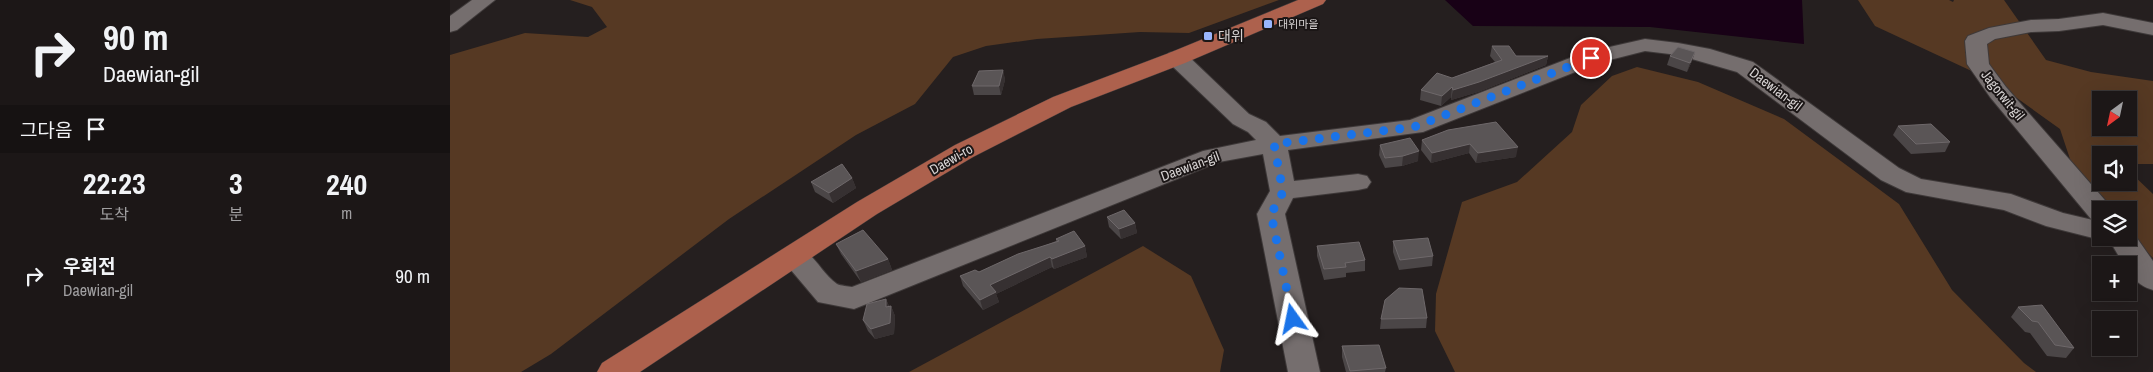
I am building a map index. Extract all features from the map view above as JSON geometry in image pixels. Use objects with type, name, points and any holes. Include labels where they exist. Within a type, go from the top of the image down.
[{"type":"main road","name":"Daewi-ro","points":[[614,372],[868,208],[964,151],[1062,102],[1177,58],[1316,0]]},
{"type":"street","points":[[455,32],[485,0]]},
{"type":"street","name":"Jagorwit-gil","points":[[2092,202],[1998,92],[1978,64],[1976,41],[1990,34],[2031,26],[2059,25],[2083,20],[2103,19],[2142,27]]},
{"type":"street","points":[[2142,27],[2153,38]]},
{"type":"street","name":"Daewian-gil","points":[[794,257],[828,294],[854,298],[1212,156],[1274,144],[1414,127],[1591,58],[1645,45],[1678,49],[1710,56],[1745,67],[1890,174],[1915,186],[2011,203],[2056,220],[2092,229]]},
{"type":"street","points":[[1177,58],[1241,119],[1257,126],[1274,144],[1283,192],[1271,214],[1304,372]]},
{"type":"street","points":[[1283,192],[1358,182]]},
{"type":"street","points":[[2127,246],[2134,258],[2153,280]]},
{"type":"shaded area","points":[[570,0],[1279,0],[1189,33],[1140,32],[1037,39],[986,46],[953,57],[915,104],[856,135],[729,219],[551,354],[521,372],[450,372],[450,55],[525,33],[588,37],[607,27],[592,7]]},
{"type":"shaded area","points":[[1445,0],[1802,0],[1804,44],[1650,27],[1473,26]]},
{"type":"shaded area","points":[[1858,0],[1949,0],[1953,2],[1954,0],[2004,0],[2046,60],[2091,72],[2153,81],[2153,164],[2137,164],[2137,146],[2092,146],[2092,189],[2071,162],[2060,129],[1993,81],[1875,26]]},
{"type":"shaded area","points":[[1637,67],[1698,82],[1784,119],[1899,204],[1952,290],[2024,363],[2036,372],[1455,372],[1435,331],[1436,294],[1462,202],[1517,182],[1572,132],[1581,105],[1612,76]]},
{"type":"shaded area","points":[[2137,179],[2153,194],[2153,258],[2137,243],[2137,201],[2101,201],[2093,191],[2137,191]]},
{"type":"shaded area","points":[[1143,246],[1191,276],[1224,350],[1220,372],[909,372]]},
{"type":"building","points":[[1492,46],[1509,46],[1516,56],[1548,56],[1479,82],[1453,90],[1452,87],[1442,96],[1421,90],[1437,73],[1452,78],[1502,60]]},
{"type":"building","points":[[1678,47],[1695,52],[1690,63],[1670,56]]},
{"type":"building","points":[[1003,70],[999,86],[972,86],[979,71]]},
{"type":"building","points":[[1496,122],[1518,147],[1478,153],[1470,144],[1432,153],[1422,140],[1448,130]]},
{"type":"building","points":[[1931,124],[1950,142],[1916,144],[1898,126]]},
{"type":"building","points":[[1410,138],[1419,151],[1403,156],[1385,158],[1380,145]]},
{"type":"building","points":[[842,164],[852,178],[829,193],[811,182]]},
{"type":"building","points":[[1124,210],[1135,223],[1119,229],[1107,217]]},
{"type":"building","points":[[863,230],[888,259],[856,271],[836,244]]},
{"type":"building","points":[[1074,231],[1085,246],[1052,259],[1050,257],[990,285],[996,292],[980,300],[960,276],[975,270],[979,272],[1018,254],[1059,241],[1056,239]]},
{"type":"building","points":[[1428,238],[1433,256],[1400,260],[1393,241]]},
{"type":"building","points":[[1359,242],[1365,260],[1345,263],[1346,267],[1324,269],[1317,246]]},
{"type":"building","points":[[1399,288],[1422,289],[1427,318],[1381,319],[1385,300]]},
{"type":"building","points":[[886,299],[886,307],[891,306],[890,323],[871,329],[863,320],[867,304]]},
{"type":"building","points":[[2042,305],[2074,348],[2055,345],[2038,322],[2032,321],[2018,307]]},
{"type":"building","points":[[1379,345],[1386,368],[1350,371],[1342,346]]},
{"type":"place","name":"대위마을","points":[[1268,24]]},
{"type":"place","name":"대위","points":[[1208,36]]},
{"type":"route","points":[[1293,319],[1271,214],[1283,192],[1274,144],[1320,140],[1414,127],[1591,58]]}]
